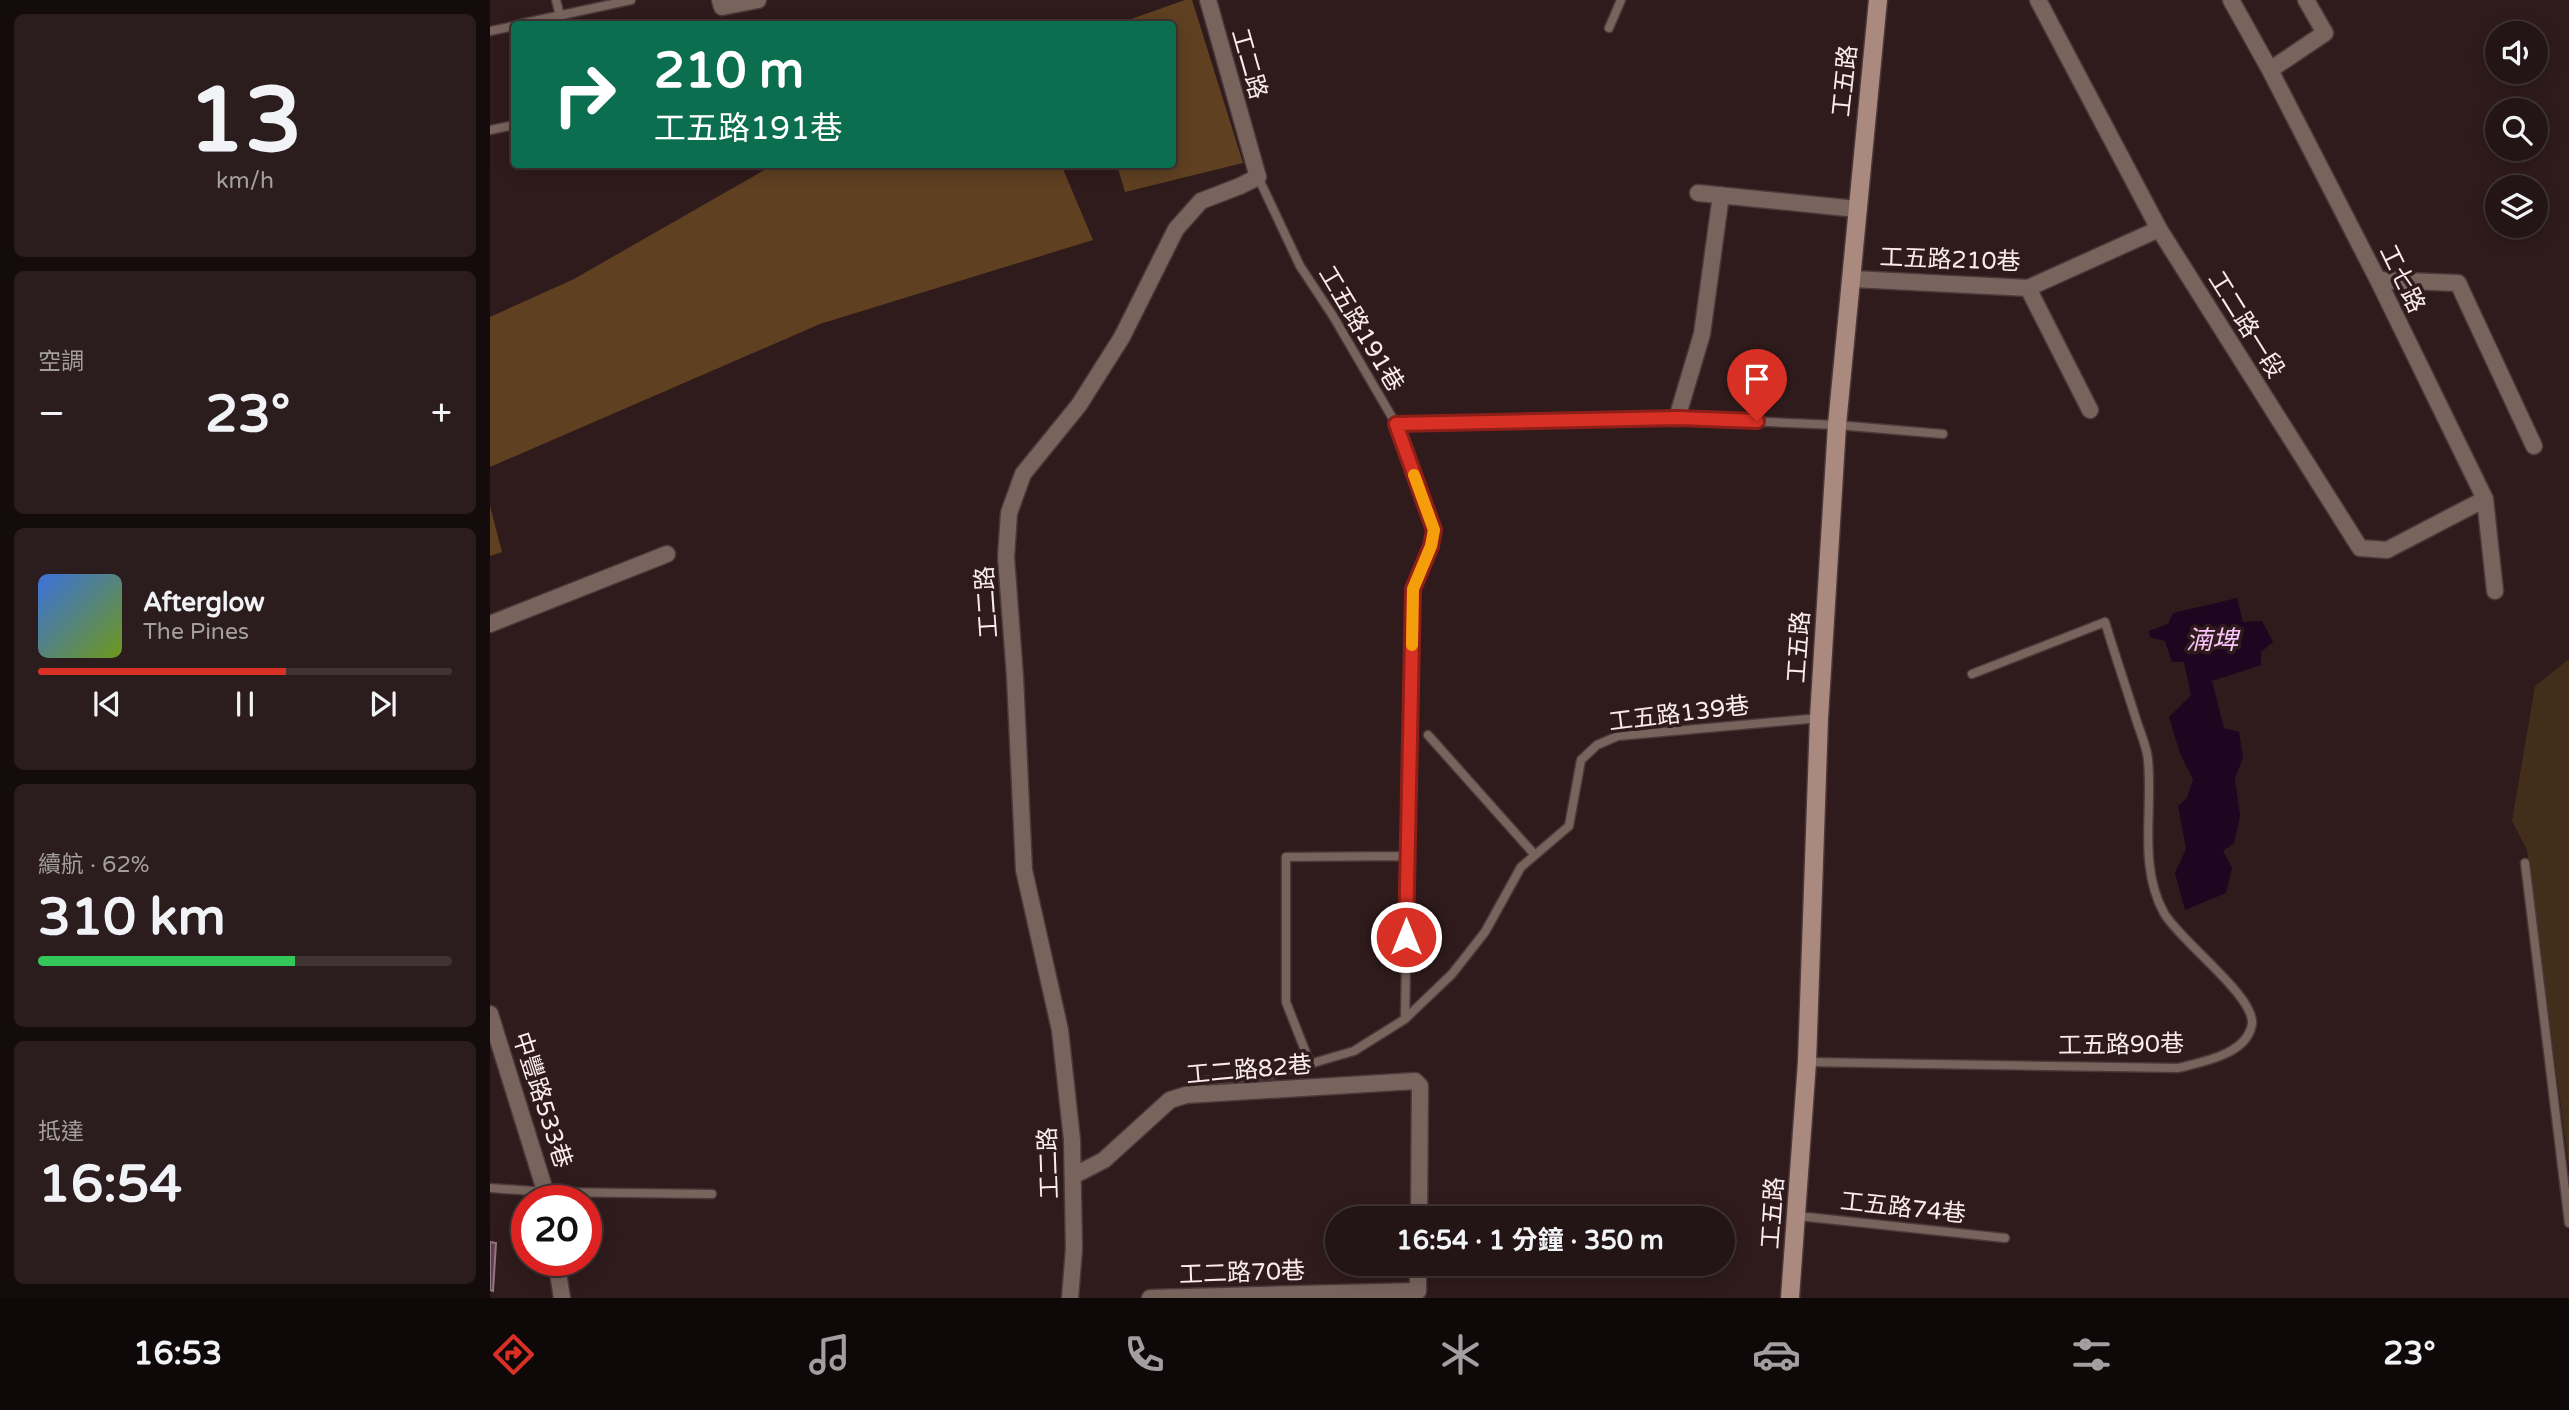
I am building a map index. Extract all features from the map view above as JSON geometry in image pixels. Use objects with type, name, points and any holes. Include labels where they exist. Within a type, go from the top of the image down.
[{"type":"street","points":[[720,0],[722,7],[756,0]]},
{"type":"street","name":"工二路","points":[[1070,1298],[1074,1249],[1072,1140],[1060,1030],[1024,870],[1006,557],[1009,513],[1023,474],[1079,405],[1122,337],[1176,229],[1201,201],[1258,177],[1208,0]]},
{"type":"street","name":"工五路","points":[[1790,1298],[1807,1062],[1819,718],[1837,425],[1878,0]]},
{"type":"street","name":"工二路一段","points":[[2038,0],[2159,229],[2360,548],[2387,550],[2485,499]]},
{"type":"street","name":"工七路","points":[[2231,0],[2378,280],[2485,499],[2496,591]]},
{"type":"street","points":[[2270,70],[2325,33],[2306,0]]},
{"type":"street","points":[[1698,193],[1857,209]]},
{"type":"street","points":[[1678,418],[1702,334],[1721,195]]},
{"type":"street","name":"工五路210巷","points":[[1853,279],[2028,288],[2159,229]]},
{"type":"street","points":[[2378,280],[2458,283],[2534,446]]},
{"type":"street","points":[[2028,288],[2091,410]]},
{"type":"street","points":[[490,624],[667,554]]},
{"type":"street","name":"中豐路533巷","points":[[490,1014],[544,1185]]},
{"type":"street","name":"工二路82巷","points":[[1073,1177],[1104,1160],[1170,1100],[1185,1096],[1415,1081],[1420,1086],[1419,1206]]},
{"type":"street","points":[[559,1276],[562,1298]]},
{"type":"street","name":"工二路70巷","points":[[1150,1298],[1418,1291],[1419,1276]]},
{"type":"lane","points":[[556,0],[561,20],[631,0]]},
{"type":"lane","points":[[1609,28],[1620,0]]},
{"type":"lane","points":[[490,31],[511,27]]},
{"type":"lane","points":[[490,131],[511,126]]},
{"type":"lane","name":"工五路191巷","points":[[1258,177],[1300,266],[1333,316],[1396,424],[1678,418],[1943,433]]},
{"type":"lane","points":[[1396,424],[1434,530],[1431,546],[1413,589],[1405,1020]]},
{"type":"lane","name":"工五路90巷","points":[[1807,1062],[2178,1068],[2229,1054],[2243,1040],[2252,1025],[2250,1013],[2231,984],[2178,934],[2164,912],[2151,880],[2148,758],[2105,622],[1972,674]]},
{"type":"lane","name":"工五路139巷","points":[[1170,1100],[1205,1081],[1275,1074],[1354,1051],[1405,1020],[1452,974],[1485,932],[1521,867],[1569,826],[1581,760],[1597,745],[1618,736],[1819,718]]},
{"type":"lane","points":[[1428,735],[1535,855]]},
{"type":"lane","points":[[1310,1063],[1286,1002],[1286,857],[1407,856]]},
{"type":"lane","points":[[2525,863],[2569,1223]]},
{"type":"lane","points":[[490,1188],[511,1191]]},
{"type":"lane","points":[[602,1195],[712,1194]]},
{"type":"lane","name":"工五路74巷","points":[[1798,1216],[2005,1238]]},
{"type":"shaded area","points":[[1185,0],[1192,0],[1243,163],[1125,192],[1118,168],[1176,168],[1176,21],[1126,21]]},
{"type":"shaded area","points":[[768,168],[1064,168],[1093,240],[820,324],[490,467],[490,317],[574,279]]},
{"type":"shaded area","points":[[490,506],[502,552],[490,556]]},
{"type":"shaded area","points":[[2569,659],[2569,1167],[2527,850],[2512,821],[2535,686]]},
{"type":"water","name":"湳埤","points":[[2237,598],[2243,622],[2262,621],[2273,642],[2261,652],[2261,665],[2212,681],[2224,728],[2239,732],[2243,758],[2235,778],[2240,816],[2234,843],[2223,851],[2232,868],[2226,893],[2185,910],[2175,873],[2186,849],[2178,806],[2187,798],[2193,780],[2180,753],[2169,717],[2191,695],[2184,662],[2172,662],[2165,641],[2150,637],[2149,631],[2168,624],[2173,613]]},
{"type":"building","points":[[490,1242],[496,1243],[493,1291],[490,1290]]},
{"type":"slow traffic","points":[[1412,645],[1413,589],[1431,546],[1434,530],[1414,475]]},
{"type":"route","points":[[1406,937],[1413,589],[1431,546],[1434,530],[1396,424],[1678,418],[1757,421]]}]
